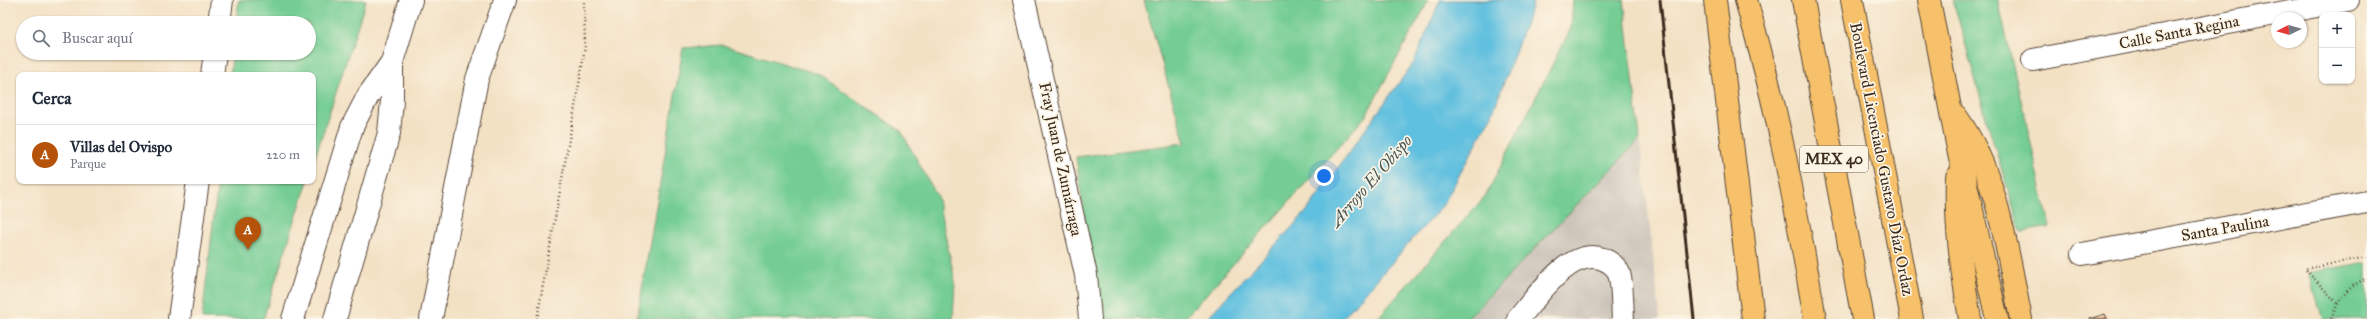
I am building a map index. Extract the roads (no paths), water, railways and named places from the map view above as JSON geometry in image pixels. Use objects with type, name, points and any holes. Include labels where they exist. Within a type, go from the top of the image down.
[{"type":"main road","points":[[1715,0],[1753,319]]},
{"type":"main road","points":[[1746,0],[1774,104],[1792,183],[1816,319]]},
{"type":"main road","name":"MEX 40","points":[[1803,0],[1863,319]]},
{"type":"main road","name":"Boulevard Licenciado Gustavo Díaz Ordaz","points":[[1852,0],[1912,319]]},
{"type":"main road","points":[[1929,0],[1952,110],[1959,154],[1997,319]]},
{"type":"main road","points":[[1952,110],[1969,134],[1983,164],[1996,206],[2021,319]]},
{"type":"main road","points":[[1959,154],[1956,212],[1960,259],[1970,319]]},
{"type":"street","points":[[220,16],[222,0]]},
{"type":"street","points":[[334,319],[389,133],[392,62],[411,0]]},
{"type":"street","points":[[431,319],[477,79],[505,0]]},
{"type":"street","name":"Fray Juan de Zumárraga","points":[[1024,0],[1086,275],[1090,319]]},
{"type":"street","name":"Calle Santa Regina","points":[[2033,60],[2348,0]]},
{"type":"street","points":[[212,72],[214,60]]},
{"type":"street","points":[[293,319],[352,127],[368,96],[392,62]]},
{"type":"street","points":[[179,319],[198,184]]},
{"type":"street","name":"Santa Paulina","points":[[2082,254],[2367,202]]},
{"type":"street","points":[[1518,319],[1554,276],[1572,262],[1588,258],[1601,258],[1612,263],[1618,272],[1623,319]]},
{"type":"water","name":"Arroyo El Obispo","points":[[1440,0],[1534,0],[1492,115],[1443,205],[1342,319],[1206,319],[1306,212],[1414,62]]},
{"type":"railway","points":[[1660,0],[1694,319]]},
{"type":"place","name":"Villas del Ovispo","points":[[248,250]]}]
